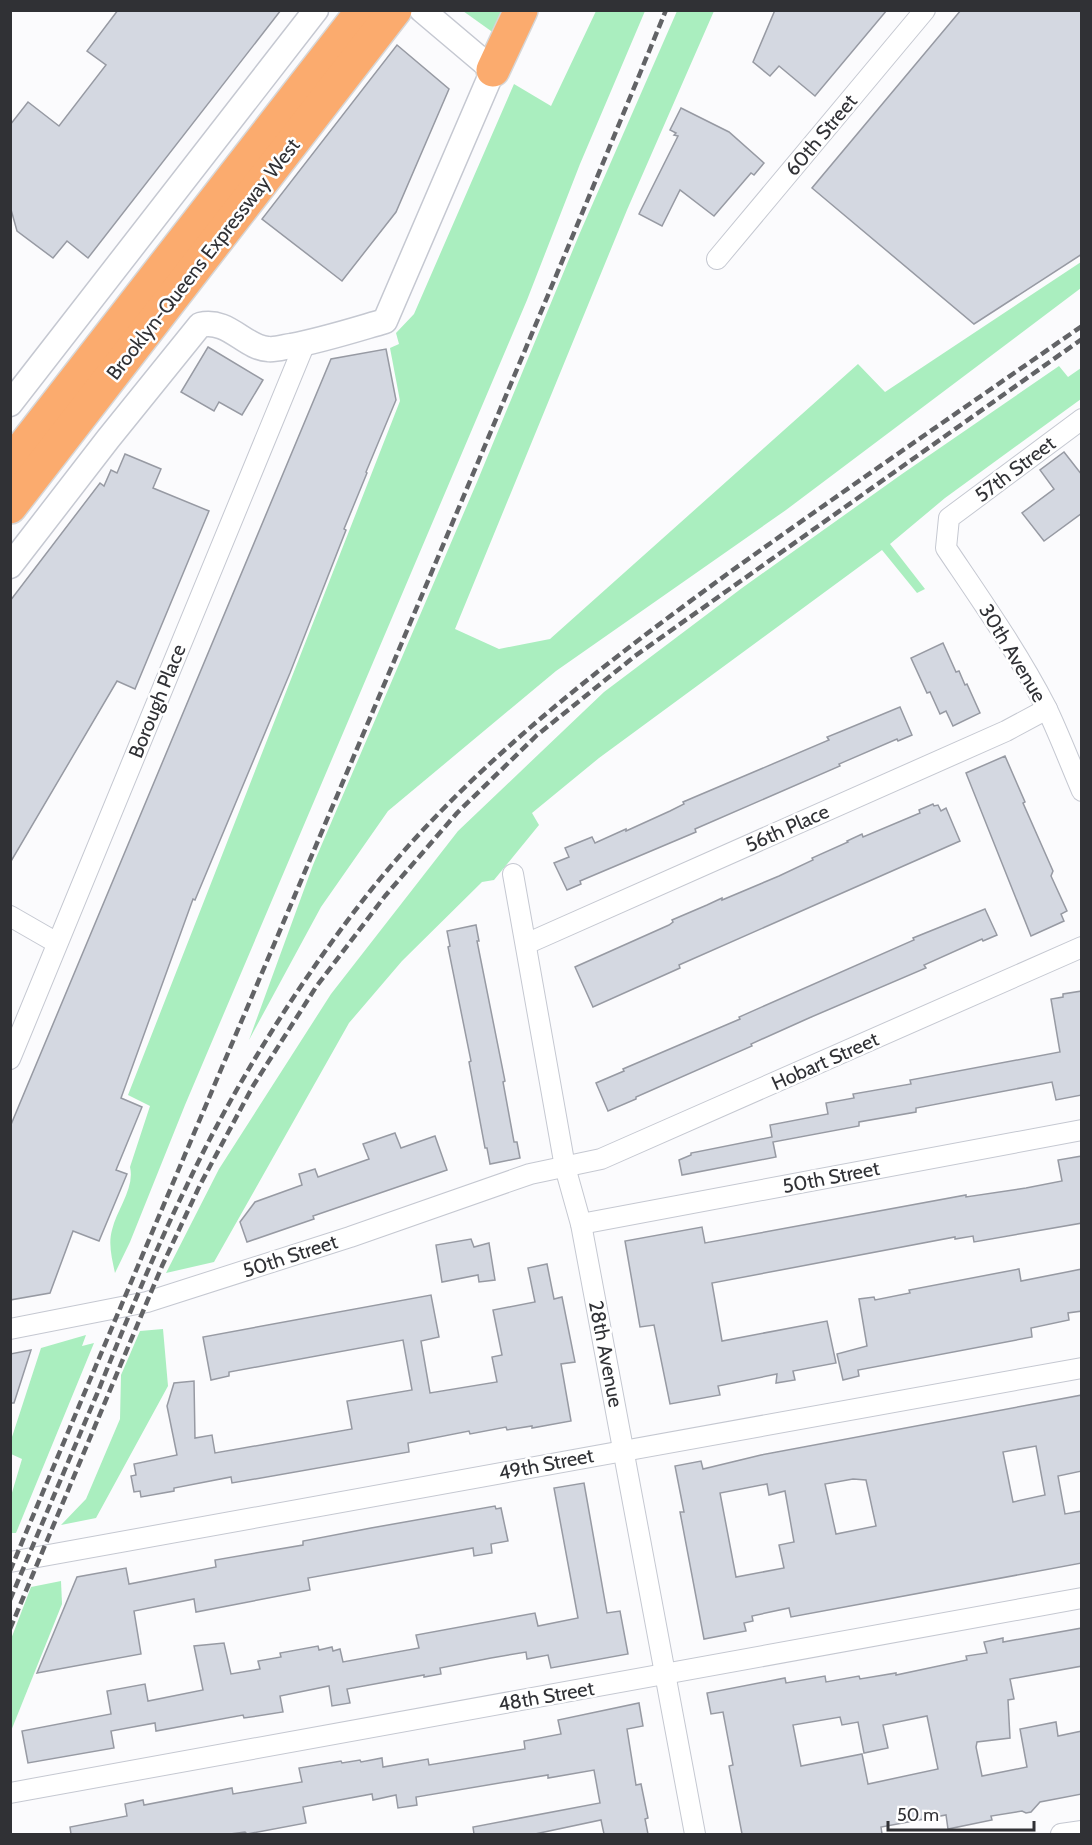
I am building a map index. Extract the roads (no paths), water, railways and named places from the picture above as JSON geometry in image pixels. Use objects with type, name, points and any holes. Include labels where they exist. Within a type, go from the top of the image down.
[{"type":"highway","name":"Brooklyn-Queens Expressway West","points":[[10,464],[365,22],[395,10]]},
{"type":"highway","points":[[493,70],[521,10]]},
{"type":"highway","name":"Brooklyn-Queens Expressway West","points":[[10,507],[365,22]]},
{"type":"street","points":[[10,404],[316,10]]},
{"type":"street","points":[[305,343],[385,321],[493,70],[422,10]]},
{"type":"street","name":"60th Street","points":[[717,259],[925,10]]},
{"type":"street","name":"Brooklyn-Queens Expressway West","points":[[10,566],[196,328],[206,323],[228,329],[268,350],[305,343]]},
{"type":"street","name":"Borough Place","points":[[10,1059],[305,343]]},
{"type":"street","name":"57th Street","points":[[950,518],[1082,419]]},
{"type":"street","name":"30th Avenue","points":[[950,518],[946,549],[1006,638],[1047,709],[1082,791]]},
{"type":"street","name":"56th Place","points":[[526,944],[1006,730],[1047,709]]},
{"type":"street","name":"28th Avenue","points":[[513,874],[565,1167],[581,1224],[695,1834]]},
{"type":"street","points":[[10,916],[57,944]]},
{"type":"street","name":"Hobart Street","points":[[565,1167],[601,1160],[1082,947]]},
{"type":"street","name":"50th Street","points":[[581,1224],[1082,1130]]},
{"type":"street","name":"50th Street","points":[[10,1329],[147,1302],[350,1237],[531,1174],[565,1167]]},
{"type":"street","name":"49th Street","points":[[10,1562],[1082,1368]]},
{"type":"street","name":"48th Street","points":[[10,1793],[1082,1598]]},
{"type":"street","points":[[1061,1834],[1082,1831]]},
{"type":"railway","points":[[10,1571],[504,401],[666,10]]},
{"type":"railway","points":[[10,1600],[176,1207],[208,1144],[272,1031],[320,958],[371,890],[451,801],[495,759],[586,681],[730,572],[1082,326]]},
{"type":"railway","points":[[10,1629],[162,1266],[200,1185],[253,1086],[316,987],[385,896],[457,813],[536,736],[635,656],[1082,339]]}]
